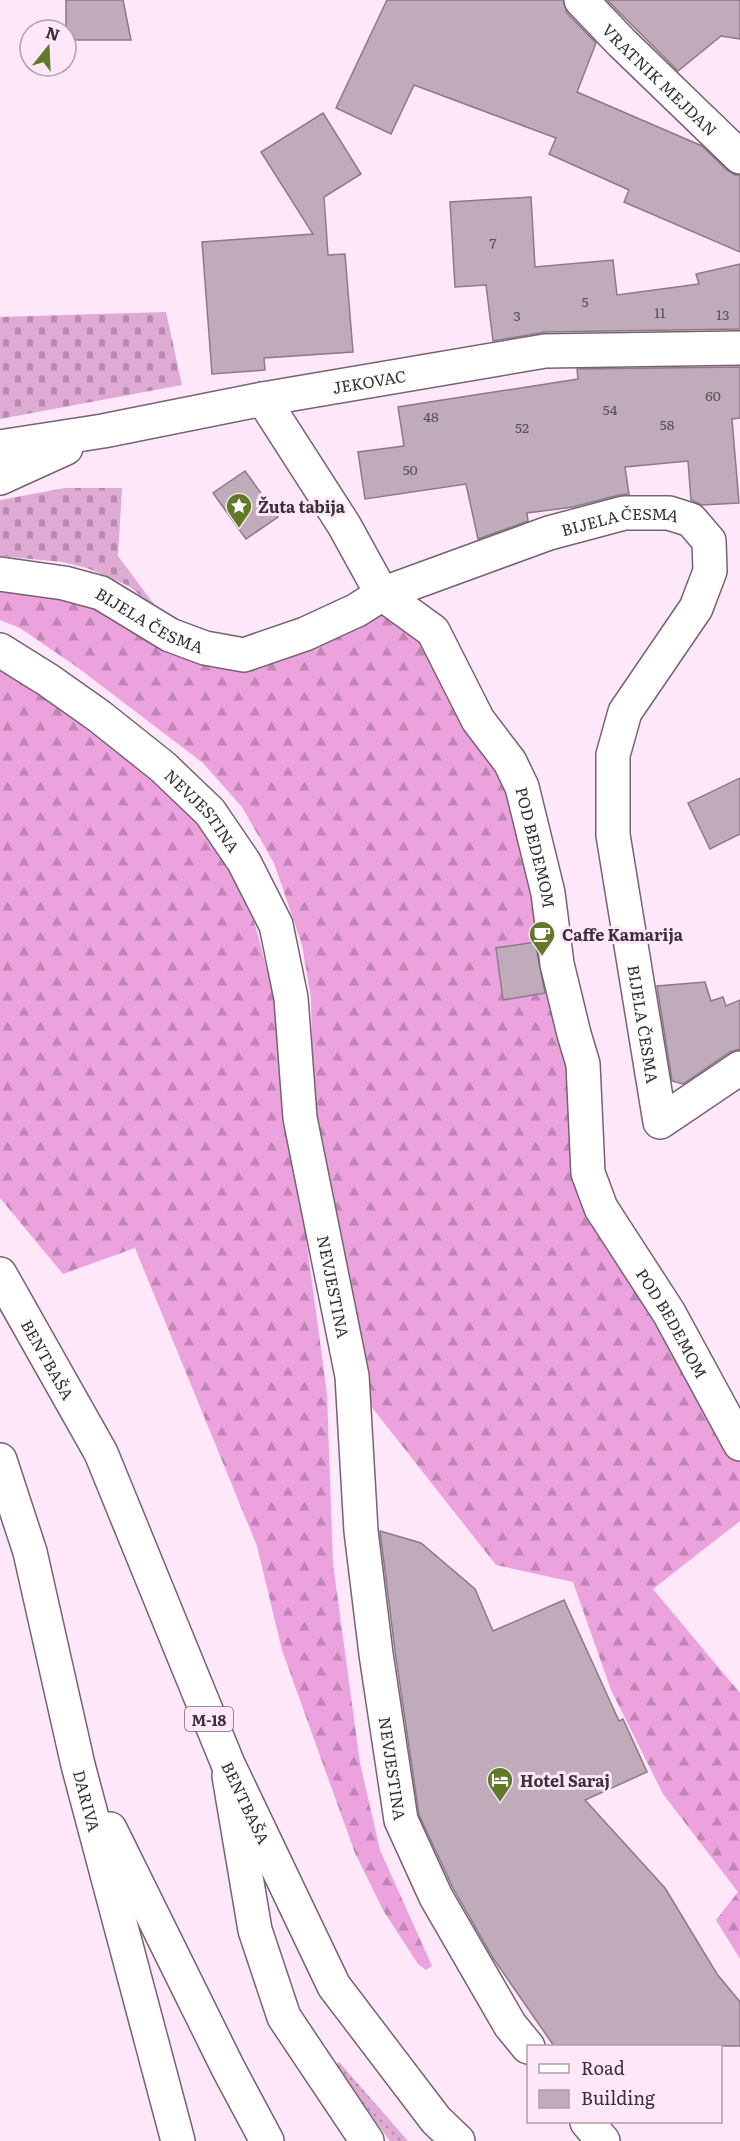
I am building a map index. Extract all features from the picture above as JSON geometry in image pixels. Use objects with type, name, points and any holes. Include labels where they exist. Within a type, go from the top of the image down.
[{"type":"street","name":"VRATNIK MEJDAN","points":[[581,0],[622,44],[740,157]]},
{"type":"street","name":"JEKOVAC","points":[[0,447],[103,431],[262,399],[545,351],[740,348]]},
{"type":"street","name":"POD BEDEMOM","points":[[262,399],[344,525],[382,594],[434,631],[478,720],[510,762],[522,787],[548,893],[557,964],[583,1064],[588,1173],[601,1208],[669,1313],[740,1444]]},
{"type":"street","points":[[0,478],[103,431]]},
{"type":"street","name":"BIJELA ČESMA","points":[[0,574],[64,583],[101,593],[170,635],[205,648],[244,655],[305,634],[357,610],[382,594],[549,533],[624,513],[669,513],[691,520],[709,542],[710,572],[696,608],[625,712],[613,755],[613,835],[660,1122],[740,1068]]},
{"type":"street","name":"NEVJESTINA","points":[[0,650],[99,716],[163,767],[210,812],[244,862],[276,925],[291,998],[300,1118],[352,1376],[361,1531],[376,1654],[401,1820],[436,1897],[510,2025],[527,2047]]},
{"type":"street","name":"BENTBAŠA","points":[[0,1274],[101,1453],[228,1764],[334,1986],[436,2120],[458,2141]]},
{"type":"street","name":"DARIVA","points":[[0,1460],[30,1552],[78,1765],[178,2141]]},
{"type":"street","points":[[228,1764],[255,1930],[284,2018],[367,2141]]},
{"type":"street","points":[[78,1765],[228,2068],[267,2141]]},
{"type":"street","points":[[589,2123],[603,2141]]},
{"type":"green space","points":[[166,312],[182,385],[0,419],[0,317]]},
{"type":"green space","points":[[65,488],[122,488],[118,556],[159,611],[129,586],[87,568],[62,562],[0,556],[0,500]]},
{"type":"green space","points":[[0,581],[63,589],[203,655],[381,604],[425,638],[511,784],[546,941],[496,948],[503,999],[556,991],[570,1063],[575,1178],[740,1455],[740,1521],[653,1589],[740,1693],[740,1959],[716,1920],[738,1892],[663,1794],[611,1690],[573,1582],[496,1565],[359,1391],[313,1107],[311,998],[302,945],[274,863],[242,807],[203,763],[77,667],[20,628],[0,620]]},
{"type":"green space","points":[[0,661],[159,774],[221,846],[251,910],[273,992],[327,1394],[333,1564],[360,1763],[380,1850],[432,1966],[426,1970],[418,1964],[383,1910],[355,1853],[282,1650],[257,1546],[135,1248],[63,1274],[0,1198]]},
{"type":"green space","points":[[338,2062],[408,2141],[390,2141],[338,2070],[336,2066]]},
{"type":"building","points":[[66,0],[123,0],[131,40],[78,40],[78,18],[66,18]]},
{"type":"building","points":[[387,0],[563,0],[567,13],[596,43],[577,92],[702,146],[727,170],[740,175],[740,252],[624,202],[629,190],[549,154],[556,138],[414,85],[391,134],[336,108]]},
{"type":"building","points":[[607,0],[740,0],[740,39],[721,36],[678,71]]},
{"type":"building","points":[[323,113],[361,174],[324,197],[328,255],[345,254],[353,352],[264,358],[265,370],[212,374],[202,242],[313,234],[261,152]]},
{"type":"building","points":[[531,197],[535,267],[613,260],[617,295],[699,284],[696,274],[740,264],[740,329],[545,332],[493,341],[486,285],[455,287],[450,202]]},
{"type":"building","points":[[740,367],[740,418],[732,419],[739,503],[702,505],[691,500],[688,461],[625,467],[629,494],[573,507],[527,513],[528,521],[478,539],[466,484],[365,499],[358,452],[404,446],[398,407],[578,379],[577,369]]},
{"type":"building","points":[[245,471],[278,517],[246,539],[213,493]]},
{"type":"building","points":[[740,778],[740,834],[710,849],[688,803]]},
{"type":"building","points":[[535,942],[545,993],[503,1000],[496,948]]},
{"type":"building","points":[[705,982],[711,1001],[723,997],[726,1006],[740,1000],[740,1049],[730,1052],[683,1084],[672,1081],[657,986]]},
{"type":"building","name":"Hotel Saraj","points":[[380,1531],[421,1543],[475,1589],[493,1631],[564,1600],[619,1721],[623,1719],[647,1772],[585,1800],[665,1888],[717,1974],[740,2002],[740,2046],[553,2045],[493,1958],[453,1888],[419,1815]]},
{"type":"place","name":"Žuta tabija","points":[[239,529]]},
{"type":"place","name":"Caffe Kamarija","points":[[542,957]]},
{"type":"place","name":"Hotel Saraj","points":[[500,1803]]}]
